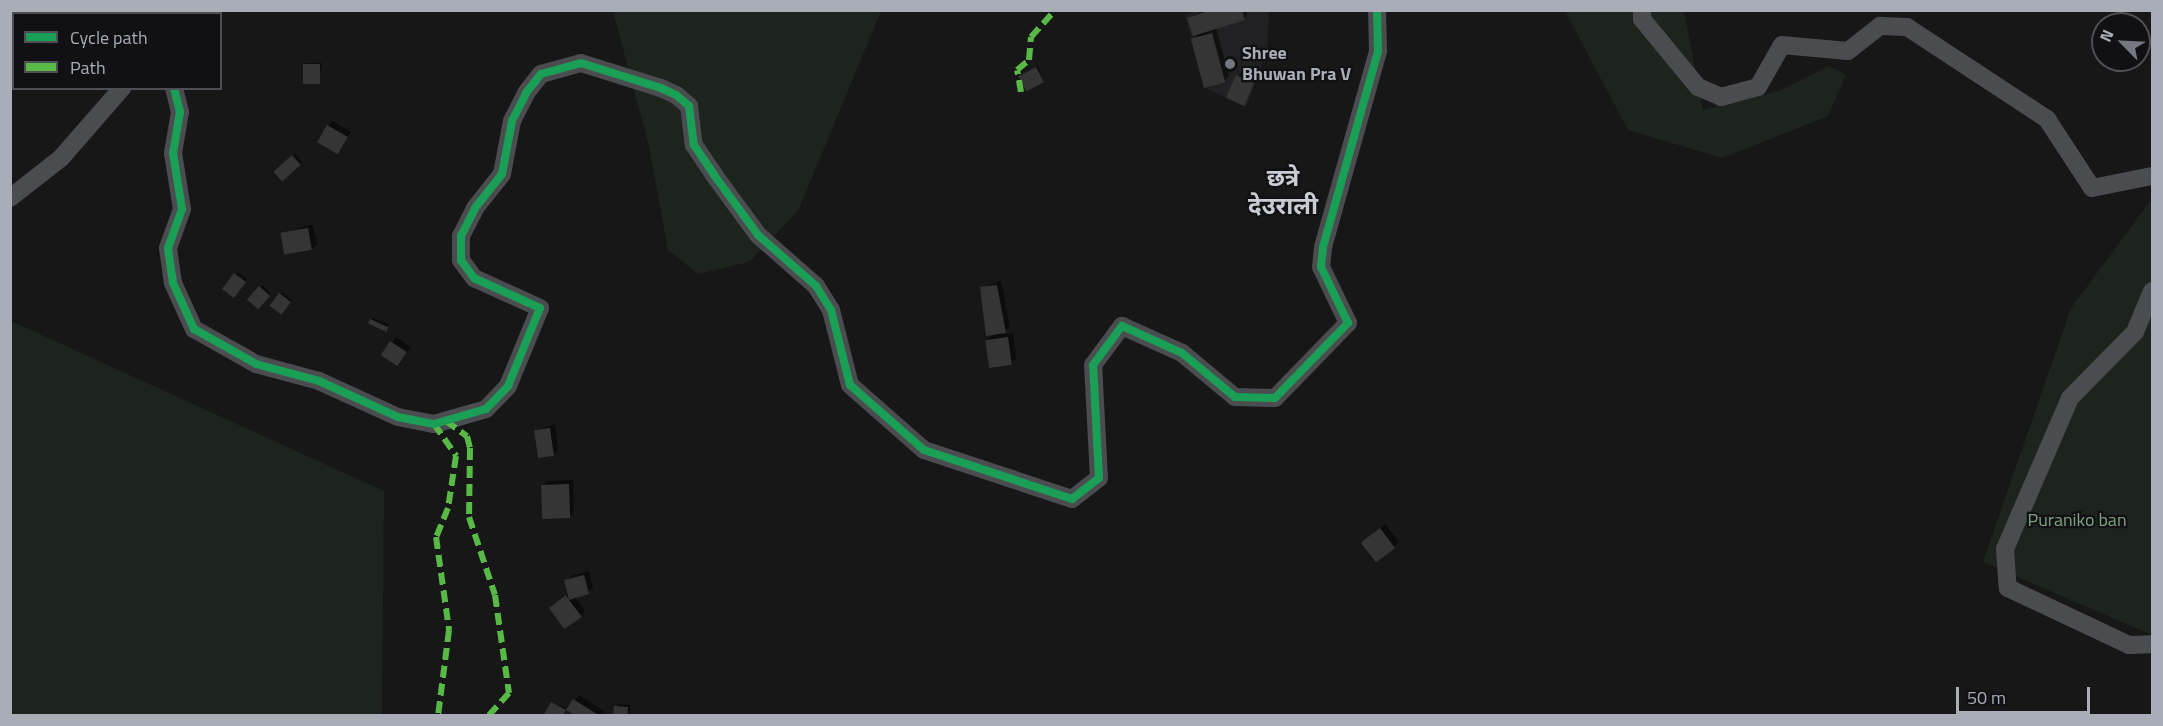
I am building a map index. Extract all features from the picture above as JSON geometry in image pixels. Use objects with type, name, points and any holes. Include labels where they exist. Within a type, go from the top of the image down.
[{"type":"street","points":[[174,90],[180,112],[173,153],[182,210],[168,248],[173,283],[194,329],[256,364],[319,381],[398,417],[434,423],[486,409],[508,386],[540,308],[474,278],[461,260],[461,236],[475,208],[502,174],[512,121],[526,93],[541,75],[581,63],[669,92],[689,106],[694,146],[714,175],[758,235],[816,286],[831,310],[850,385],[924,450],[1071,499],[1098,478],[1093,366],[1122,326],[1182,352],[1235,397],[1275,398],[1348,324],[1321,267],[1378,51],[1377,10]]},
{"type":"street","points":[[1642,10],[1642,19],[1698,87],[1721,97],[1758,87],[1782,45],[1848,51],[1880,26],[1906,27],[2047,119],[2092,188],[2152,176]]},
{"type":"street","points":[[10,198],[62,158],[120,90]]},
{"type":"street","points":[[2152,291],[2135,332],[2070,398],[2005,549],[2008,588],[2128,645],[2152,644]]},
{"type":"shaded area","name":"Shree Bhuwan Pra V","points":[[1199,10],[1269,11],[1267,50],[1246,107],[1205,88],[1185,15]]},
{"type":"green space","points":[[613,11],[881,11],[798,211],[749,262],[698,274],[668,250],[649,146]]},
{"type":"green space","points":[[1565,11],[1684,11],[1703,110],[1779,91],[1829,66],[1846,75],[1828,116],[1722,158],[1628,130]]},
{"type":"green space","name":"Puraniko ban","points":[[2152,199],[2152,635],[1983,562],[2071,308]]},
{"type":"green space","points":[[11,321],[384,491],[382,715],[11,715]]},
{"type":"building","points":[[1211,10],[1242,10],[1245,20],[1193,36],[1187,18]]},
{"type":"building","points":[[1212,33],[1225,82],[1204,88],[1191,39]]},
{"type":"building","points":[[303,64],[320,64],[320,84],[303,84]]},
{"type":"building","points":[[1036,67],[1044,82],[1026,91],[1018,76]]},
{"type":"building","points":[[1236,75],[1254,83],[1244,106],[1226,98]]},
{"type":"building","points":[[327,125],[348,137],[338,154],[317,142]]},
{"type":"building","points":[[292,155],[301,165],[282,181],[273,172]]},
{"type":"building","points":[[308,228],[312,250],[284,255],[280,233]]},
{"type":"building","points":[[234,273],[246,282],[234,298],[222,289]]},
{"type":"building","points":[[997,285],[1006,333],[986,336],[980,287]]},
{"type":"building","points":[[259,286],[270,296],[258,309],[247,299]]},
{"type":"building","points":[[279,293],[291,302],[281,315],[269,306]]},
{"type":"building","points":[[370,319],[388,327],[386,332],[368,324]]},
{"type":"building","points":[[1008,337],[1012,365],[989,368],[985,340]]},
{"type":"building","points":[[390,341],[407,352],[398,366],[381,355]]},
{"type":"building","points":[[550,428],[554,456],[538,458],[534,430]]},
{"type":"building","points":[[569,484],[570,518],[542,519],[541,485]]},
{"type":"building","points":[[1380,528],[1395,548],[1376,562],[1361,542]]},
{"type":"building","points":[[584,575],[589,594],[569,600],[564,580]]},
{"type":"building","points":[[566,595],[582,617],[564,629],[549,608]]},
{"type":"building","points":[[573,699],[600,716],[576,716],[566,710]]},
{"type":"building","points":[[551,702],[566,710],[563,716],[543,716]]},
{"type":"building","points":[[614,706],[628,707],[627,716],[613,716]]},
{"type":"marked path","points":[[1021,92],[1017,70],[1029,60],[1031,37],[1055,10]]},
{"type":"marked path","points":[[446,421],[467,436],[470,448],[469,517],[495,595],[509,693],[488,716]]},
{"type":"marked path","points":[[434,424],[456,456],[448,508],[436,537],[449,630],[438,716]]},
{"type":"cycle path","points":[[174,90],[180,112],[173,153],[182,209],[168,248],[173,283],[194,329],[256,364],[319,381],[398,417],[434,424],[486,409],[508,386],[540,308],[474,278],[461,260],[461,236],[475,208],[502,174],[512,121],[526,93],[541,74],[581,63],[661,88],[676,95],[689,106],[694,145],[714,175],[758,235],[816,286],[831,310],[850,385],[924,450],[1072,499],[1099,478],[1093,365],[1122,326],[1182,353],[1235,397],[1275,398],[1348,323],[1321,267],[1323,247],[1378,51],[1377,10]]},
{"type":"place","name":"Shree Bhuwan Pra V","points":[[1230,64]]},
{"type":"district","name":"छत्रे देउराली","points":[[1283,192]]}]
